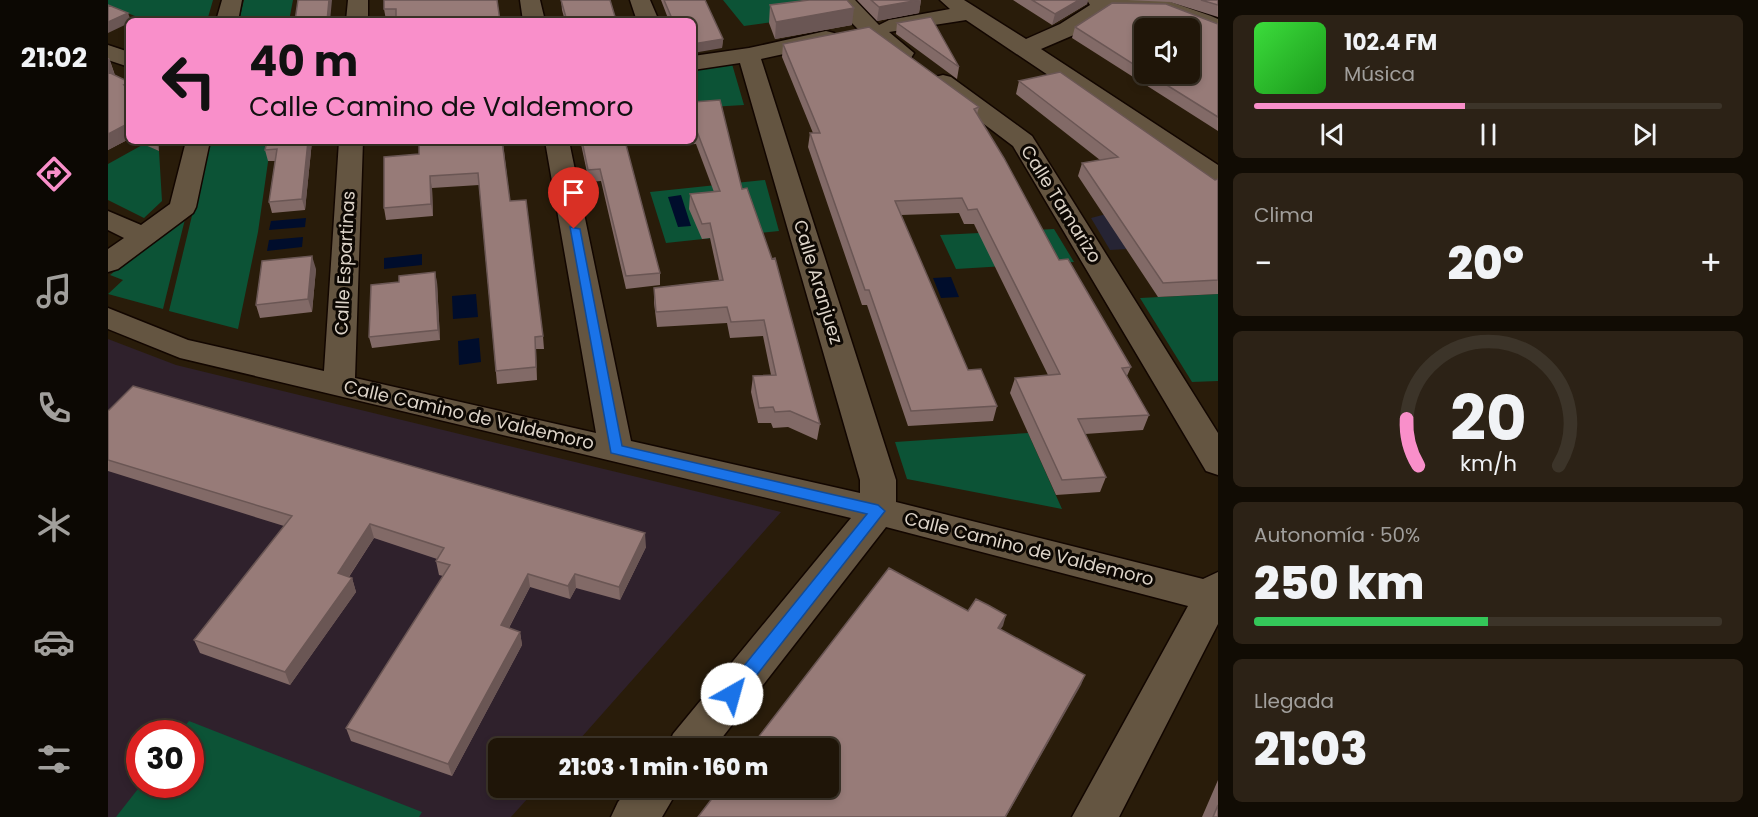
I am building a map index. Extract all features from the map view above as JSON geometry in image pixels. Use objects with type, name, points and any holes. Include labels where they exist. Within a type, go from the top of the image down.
[{"type":"street","points":[[228,18],[232,0]]},
{"type":"street","points":[[357,18],[358,0]]},
{"type":"street","points":[[530,0],[533,18]]},
{"type":"street","points":[[640,0],[647,18]]},
{"type":"street","name":"Calle Tamarizo","points":[[843,0],[870,29],[1023,141],[1218,462]]},
{"type":"street","points":[[1025,48],[1068,29],[1100,2],[1166,3],[1182,8],[1218,28]]},
{"type":"street","points":[[696,63],[748,55],[870,29],[959,6],[1218,177]]},
{"type":"street","points":[[108,52],[126,59]]},
{"type":"street","name":"Calle Aranjuez","points":[[748,55],[878,480],[878,511]]},
{"type":"street","points":[[108,263],[183,207],[197,144]]},
{"type":"street","name":"Calle Espartinas","points":[[339,384],[351,144]]},
{"type":"street","points":[[558,144],[616,450]]},
{"type":"street","points":[[108,219],[143,237]]},
{"type":"street","name":"Calle Camino de Valdemoro","points":[[108,318],[180,348],[878,511],[1216,594]]},
{"type":"street","points":[[696,738],[878,511]]},
{"type":"street","points":[[1095,817],[1216,594]]},
{"type":"street","points":[[633,817],[649,798]]},
{"type":"shaded area","points":[[1129,208],[1178,246],[1110,250],[1091,218]]},
{"type":"shaded area","points":[[108,339],[176,365],[781,512],[581,738],[488,738],[488,798],[528,798],[511,817],[108,817]]},
{"type":"green space","points":[[108,0],[213,0],[208,18],[140,18],[108,5]]},
{"type":"green space","points":[[244,0],[293,0],[290,18],[240,18]]},
{"type":"green space","points":[[723,0],[826,0],[838,13],[744,26]]},
{"type":"green space","points":[[732,64],[744,105],[696,108],[696,70]]},
{"type":"green space","points":[[144,144],[159,151],[162,201],[144,218],[108,200],[108,164]]},
{"type":"green space","points":[[209,144],[271,144],[258,232],[238,329],[169,311]]},
{"type":"green space","points":[[765,180],[779,231],[666,243],[650,192]]},
{"type":"green space","points":[[186,215],[163,309],[108,294],[123,280],[110,275]]},
{"type":"green space","points":[[1054,229],[1074,262],[956,269],[940,235]]},
{"type":"green space","points":[[1218,294],[1218,381],[1192,382],[1140,298]]},
{"type":"green space","points":[[1028,433],[1062,509],[907,479],[895,442]]},
{"type":"green space","points":[[204,727],[422,812],[419,817],[116,817],[131,798],[204,798]]},
{"type":"water","points":[[681,195],[691,226],[678,227],[668,197]]},
{"type":"water","points":[[306,218],[305,227],[269,230],[271,221]]},
{"type":"water","points":[[303,237],[302,247],[267,251],[269,240]]},
{"type":"water","points":[[422,254],[422,265],[384,269],[384,258]]},
{"type":"water","points":[[951,277],[959,297],[941,298],[933,278]]},
{"type":"water","points":[[476,294],[478,317],[453,319],[452,296]]},
{"type":"water","points":[[479,338],[481,362],[459,365],[458,341]]},
{"type":"building","points":[[298,0],[329,0],[327,18],[295,18]]},
{"type":"building","points":[[384,0],[497,0],[500,18],[396,18],[396,9],[384,9]]},
{"type":"building","points":[[561,0],[610,0],[615,18],[566,18]]},
{"type":"building","points":[[664,0],[705,0],[723,39],[696,44],[696,18],[672,18]]},
{"type":"building","points":[[809,0],[847,0],[854,8],[776,22],[770,5]]},
{"type":"building","points":[[871,0],[919,0],[879,7]]},
{"type":"building","points":[[1032,0],[1079,0],[1055,14]]},
{"type":"building","points":[[1201,0],[1218,0],[1218,5]]},
{"type":"building","points":[[1112,3],[1166,4],[1218,24],[1218,117],[1165,84],[1200,84],[1200,18],[1134,18],[1134,65],[1075,27]]},
{"type":"building","points":[[108,5],[128,13],[108,22]]},
{"type":"building","points":[[931,17],[959,67],[897,23]]},
{"type":"building","points":[[869,27],[979,107],[974,109],[1004,158],[1059,260],[1068,259],[1131,367],[1122,368],[1149,415],[1078,419],[1106,477],[1062,480],[1015,378],[1060,374],[977,209],[968,210],[962,198],[895,201],[968,370],[981,369],[997,406],[911,411],[869,290],[865,290],[810,133],[820,133],[783,44]]},
{"type":"building","points":[[108,72],[126,81],[124,85],[126,86],[126,126],[108,134]]},
{"type":"building","points":[[1060,72],[1215,180],[1218,179],[1218,280],[1163,283],[1082,163],[1118,157],[1019,81]]},
{"type":"building","points":[[720,100],[742,189],[747,188],[772,259],[775,258],[820,424],[790,411],[775,412],[773,407],[759,408],[753,376],[776,375],[764,320],[731,322],[727,307],[656,312],[654,288],[723,280],[710,223],[702,224],[690,194],[720,191],[696,129],[696,102]]},
{"type":"building","points":[[266,144],[308,144],[302,199],[269,202],[277,149],[265,150]]},
{"type":"building","points":[[419,144],[502,144],[510,201],[526,200],[543,336],[535,337],[536,367],[496,371],[478,173],[430,176],[431,204],[384,208],[384,157],[419,154]]},
{"type":"building","points":[[583,144],[626,144],[660,273],[626,276],[600,169],[588,170]]},
{"type":"building","points":[[312,256],[308,299],[256,305],[262,261]]},
{"type":"building","points":[[435,272],[438,330],[369,337],[371,285],[399,282],[399,276]]},
{"type":"building","points":[[133,386],[645,533],[619,587],[575,574],[568,586],[528,574],[501,625],[520,632],[448,764],[346,728],[450,565],[436,561],[444,548],[370,524],[338,573],[352,578],[285,672],[194,640],[292,516],[108,460],[108,411]]},
{"type":"building","points":[[889,568],[968,611],[976,599],[988,605],[1006,615],[998,628],[1085,675],[1005,817],[698,817],[712,798],[839,798],[839,738],[758,738]]},
{"type":"building","points":[[1218,805],[1218,817],[1213,817]]},
{"type":"route","points":[[574,229],[616,450],[878,511],[732,694]]}]
